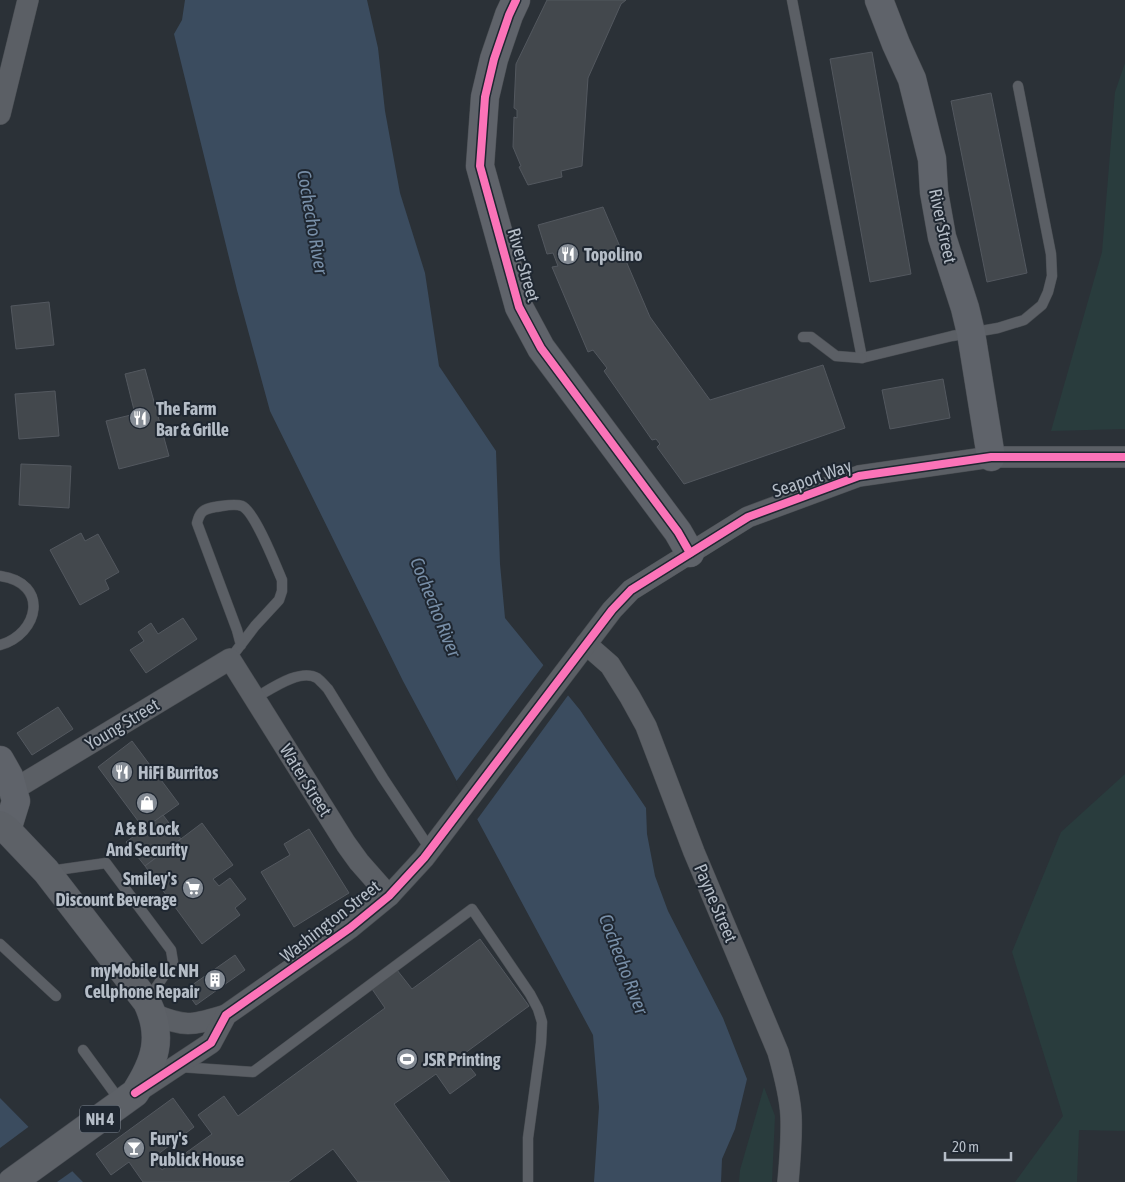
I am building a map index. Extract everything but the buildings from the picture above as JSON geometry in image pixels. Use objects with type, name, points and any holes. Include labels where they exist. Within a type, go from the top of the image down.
[{"type":"main road","points":[[2,831],[46,871],[150,1008]]},
{"type":"main road","name":"NH 4","points":[[128,1098],[145,1077],[152,1062],[156,1046],[156,1030],[150,1008]]},
{"type":"main road","name":"Washington Street","points":[[12,1182],[128,1098]]},
{"type":"street","points":[[0,114],[28,0]]},
{"type":"street","name":"River Street","points":[[516,0],[494,59],[485,97],[480,166],[519,307],[541,348],[678,532],[690,553]]},
{"type":"street","name":"River Street","points":[[879,0],[912,79],[932,159],[934,192],[942,237],[971,333],[991,457]]},
{"type":"street","name":"Seaport Way","points":[[586,644],[612,610],[631,590],[748,517],[859,476],[991,457],[1125,457]]},
{"type":"street","name":"Washington Street","points":[[128,1098],[211,1043],[226,1015],[326,946],[389,896],[424,858],[586,644]]},
{"type":"street","name":"Payne Street","points":[[586,644],[610,665],[646,726],[694,852],[778,1052],[786,1082],[791,1115],[788,1182]]},
{"type":"street","name":"Water Street","points":[[235,652],[255,698],[346,844],[389,896]]},
{"type":"street","name":"Young Street","points":[[13,790],[235,652]]},
{"type":"street","points":[[0,760],[9,776],[16,801],[2,831]]},
{"type":"street","points":[[150,1008],[174,1022],[188,1025],[198,1024],[226,1015]]},
{"type":"lane","points":[[792,0],[862,358]]},
{"type":"lane","points":[[803,337],[811,337],[836,356],[862,358],[998,328],[1024,320],[1042,305],[1052,276],[1050,251],[1018,86]]},
{"type":"lane","points":[[233,504],[243,506],[252,515],[282,580],[282,591],[279,600],[235,652],[237,630],[198,523],[200,513],[205,508],[233,504]]},
{"type":"lane","points":[[0,576],[13,578],[26,586],[34,599],[34,612],[22,631],[8,643],[0,645]]},
{"type":"lane","points":[[255,698],[304,674],[317,678],[328,689],[382,778],[430,849]]},
{"type":"lane","points":[[46,871],[106,864],[171,950],[172,962],[150,1008]]},
{"type":"lane","points":[[174,1067],[254,1072],[472,910],[530,994],[542,1022],[541,1043],[528,1138],[528,1182]]},
{"type":"lane","points":[[0,944],[56,996]]},
{"type":"lane","points":[[82,1050],[128,1098]]},
{"type":"shaded area","points":[[1125,63],[1125,429],[1051,431],[1102,252],[1115,92]]},
{"type":"shaded area","points":[[1125,774],[1125,1131],[1079,1130],[1077,1182],[1015,1182],[1063,1116],[1012,952],[1061,832]]},
{"type":"shaded area","points":[[764,1087],[775,1116],[772,1182],[739,1182],[740,1170]]},
{"type":"water","name":"Cochecho River","points":[[185,0],[367,0],[378,48],[385,111],[400,193],[425,273],[439,366],[496,451],[500,564],[505,618],[580,710],[646,808],[647,834],[655,876],[668,911],[723,1018],[747,1079],[735,1129],[722,1159],[721,1182],[594,1182],[599,1107],[593,1035],[403,681],[270,411],[237,290],[174,34],[182,20]]},
{"type":"water","points":[[0,1098],[76,1175],[83,1182],[0,1182]]},
{"type":"pier","points":[[545,663],[569,694],[476,821],[455,783]]},
{"type":"pier","points":[[31,1125],[74,1170],[57,1182],[0,1182],[0,1148]]},
{"type":"cycle path","points":[[516,0],[494,59],[485,97],[480,166],[519,307],[541,348],[678,532],[690,553]]},
{"type":"cycle path","points":[[135,1093],[211,1043],[226,1015],[350,928],[389,896],[424,858],[612,610],[631,590],[748,517],[859,476],[991,457],[1125,457]]},
{"type":"place","name":"Topolino","points":[[568,254]]},
{"type":"place","name":"The Farm Bar & Grille","points":[[140,418]]},
{"type":"place","name":"HiFi Burritos","points":[[122,772]]},
{"type":"place","name":"A & B Lock And Security","points":[[147,803]]},
{"type":"place","name":"Smiley's Discount Beverage","points":[[193,888]]},
{"type":"place","name":"myMobile llc NH Cellphone Repair","points":[[215,980]]},
{"type":"place","name":"JSR Printing","points":[[407,1059]]},
{"type":"place","name":"Fury's Publick House","points":[[134,1148]]}]
